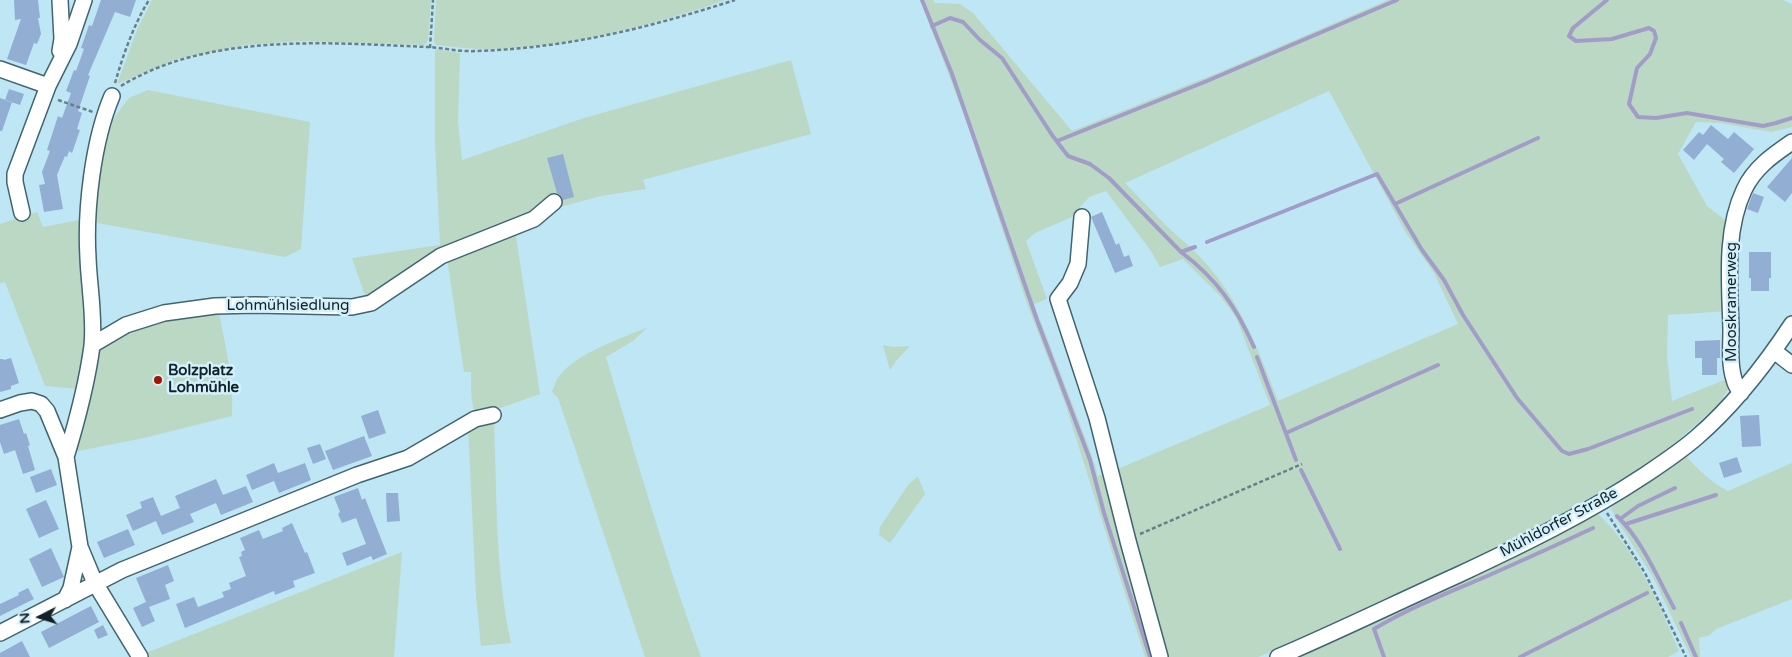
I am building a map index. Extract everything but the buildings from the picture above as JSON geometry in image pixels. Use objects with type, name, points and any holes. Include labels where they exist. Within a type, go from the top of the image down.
[{"type":"street","points":[[60,2],[63,10],[67,12],[76,11],[83,4]]},
{"type":"street","points":[[57,66],[62,39],[60,2]]},
{"type":"street","points":[[22,213],[15,174],[46,91],[69,44],[83,4]]},
{"type":"street","points":[[0,69],[46,91]]},
{"type":"street","points":[[66,457],[75,426],[92,346],[88,224],[91,189],[104,115],[112,96]]},
{"type":"street","name":"Mooskramerweg","points":[[1741,393],[1734,379],[1732,363],[1730,271],[1733,229],[1740,199],[1750,179],[1770,157],[1792,142]]},
{"type":"street","name":"Lohmühlsiedlung","points":[[92,346],[126,326],[164,313],[215,306],[352,307],[371,303],[441,256],[534,219],[554,202]]},
{"type":"street","points":[[1082,217],[1078,264],[1070,283],[1058,299],[1097,418],[1160,657]]},
{"type":"street","name":"Mühldorfer Straße","points":[[1278,657],[1510,551],[1600,503],[1662,463],[1697,438],[1741,393],[1774,351],[1792,324]]},
{"type":"street","points":[[1774,351],[1792,364]]},
{"type":"street","points":[[0,410],[20,402],[32,401],[41,404],[47,411],[66,457],[80,547],[95,582],[140,657]]},
{"type":"street","points":[[0,633],[65,600],[95,582],[357,475],[408,458],[475,419],[493,415]]},
{"type":"street","points":[[65,600],[71,588],[80,547]]},
{"type":"path","points":[[112,96],[132,36],[149,0]]},
{"type":"path","points":[[430,48],[433,0]]},
{"type":"path","points":[[112,96],[119,88],[153,71],[217,52],[297,44],[481,51],[576,42],[660,23],[735,0]]},
{"type":"path","points":[[46,91],[104,115]]},
{"type":"path","points":[[1128,541],[1151,529],[1302,464]]},
{"type":"path","points":[[1600,503],[1645,572],[1686,657]]},
{"type":"green space","points":[[152,0],[431,0],[428,40],[425,45],[299,41],[245,45],[177,59],[117,84],[137,30]]},
{"type":"green space","points":[[436,0],[726,0],[609,34],[550,44],[489,49],[436,45],[434,42]]},
{"type":"green space","points":[[920,0],[960,4],[973,13],[1072,131],[1220,72],[1388,0],[1783,0],[1792,4],[1792,127],[1771,132],[1720,123],[1696,122],[1678,154],[1707,206],[1729,223],[1727,311],[1668,315],[1667,357],[1672,401],[1727,379],[1729,388],[1718,405],[1669,448],[1637,471],[1529,533],[1366,611],[1258,657],[1164,657],[1115,470],[1270,405],[1236,317],[1220,296],[1183,259],[1160,267],[1151,251],[1106,191],[1089,197],[1072,217],[1035,233],[1026,241],[1047,299],[1034,304],[1098,476],[1109,472],[1158,657],[1145,657],[1064,400],[1026,301],[965,117]],"holes":[[[1329,91],[1406,233],[1434,273],[1458,324],[1278,401],[1256,345],[1228,292],[1200,256],[1167,226],[1125,183]]]},
{"type":"green space","points":[[435,49],[460,53],[458,122],[462,160],[584,118],[791,60],[811,134],[643,180],[646,189],[601,196],[560,207],[485,235],[367,301],[352,258],[440,245],[435,144]]},
{"type":"green space","points":[[148,90],[310,122],[301,249],[285,257],[92,222],[106,128],[129,98]]},
{"type":"green space","points":[[37,212],[43,227],[85,219],[89,322],[79,389],[45,386],[5,282],[0,283],[0,224]]},
{"type":"green space","points":[[515,230],[540,394],[489,412],[477,413],[472,400],[471,372],[464,372],[447,258]]},
{"type":"green space","name":"Bolzplatz Lohmühle","points":[[218,308],[230,375],[232,416],[144,438],[68,453],[92,345],[126,325]]},
{"type":"green space","points":[[648,327],[633,341],[606,357],[663,545],[701,657],[645,657],[558,398],[552,392],[559,377],[578,359],[601,346]]},
{"type":"green space","points":[[883,345],[893,347],[910,346],[890,370]]},
{"type":"green space","points":[[494,421],[499,561],[511,643],[481,646],[476,596],[468,425]]},
{"type":"green space","points":[[1684,454],[1699,470],[1728,491],[1792,463],[1792,599],[1716,629],[1710,635],[1699,638],[1700,657],[1691,657],[1653,577],[1611,508]]},
{"type":"green space","points":[[918,476],[925,494],[890,543],[879,535],[880,527],[908,485]]},
{"type":"green space","points":[[1596,512],[1623,542],[1645,577],[1679,651],[1668,657],[1295,657]]},
{"type":"green space","points":[[402,552],[394,657],[148,657],[146,653]]},
{"type":"waterway","points":[[922,0],[952,74],[1037,320],[1090,460],[1104,513],[1150,657]]},
{"type":"waterway","points":[[1057,141],[1207,81],[1397,0]]},
{"type":"waterway","points":[[1607,0],[1573,28],[1569,36],[1576,41],[1612,39],[1649,28],[1654,31],[1656,38],[1650,54],[1637,68],[1629,104],[1638,117],[1656,118],[1687,113],[1763,126],[1792,118]]},
{"type":"waterway","points":[[932,26],[950,18],[963,22],[980,40],[1002,58],[1052,135],[1068,156],[1090,164],[1109,178],[1181,252],[1215,283],[1240,319],[1254,347]]},
{"type":"waterway","points":[[1395,204],[1538,138]]},
{"type":"waterway","points":[[1207,242],[1377,174],[1422,250],[1444,280],[1463,315],[1517,398],[1562,451],[1569,454],[1588,449],[1692,409]]},
{"type":"waterway","points":[[1181,252],[1195,247]]},
{"type":"waterway","points":[[1257,357],[1296,460]]},
{"type":"waterway","points":[[1286,433],[1438,365]]},
{"type":"waterway","points":[[1301,470],[1340,549]]},
{"type":"waterway","points":[[1620,519],[1638,506],[1675,488]]},
{"type":"waterway","points":[[1626,524],[1716,495]]},
{"type":"waterway","points":[[1617,516],[1642,547],[1674,608]]},
{"type":"waterway","points":[[1384,657],[1374,629],[1428,601],[1593,528]]},
{"type":"waterway","points":[[1520,657],[1647,593]]},
{"type":"waterway","points":[[1681,623],[1696,657]]},
{"type":"place","name":"Bolzplatz Lohmühle","points":[[158,380]]}]
